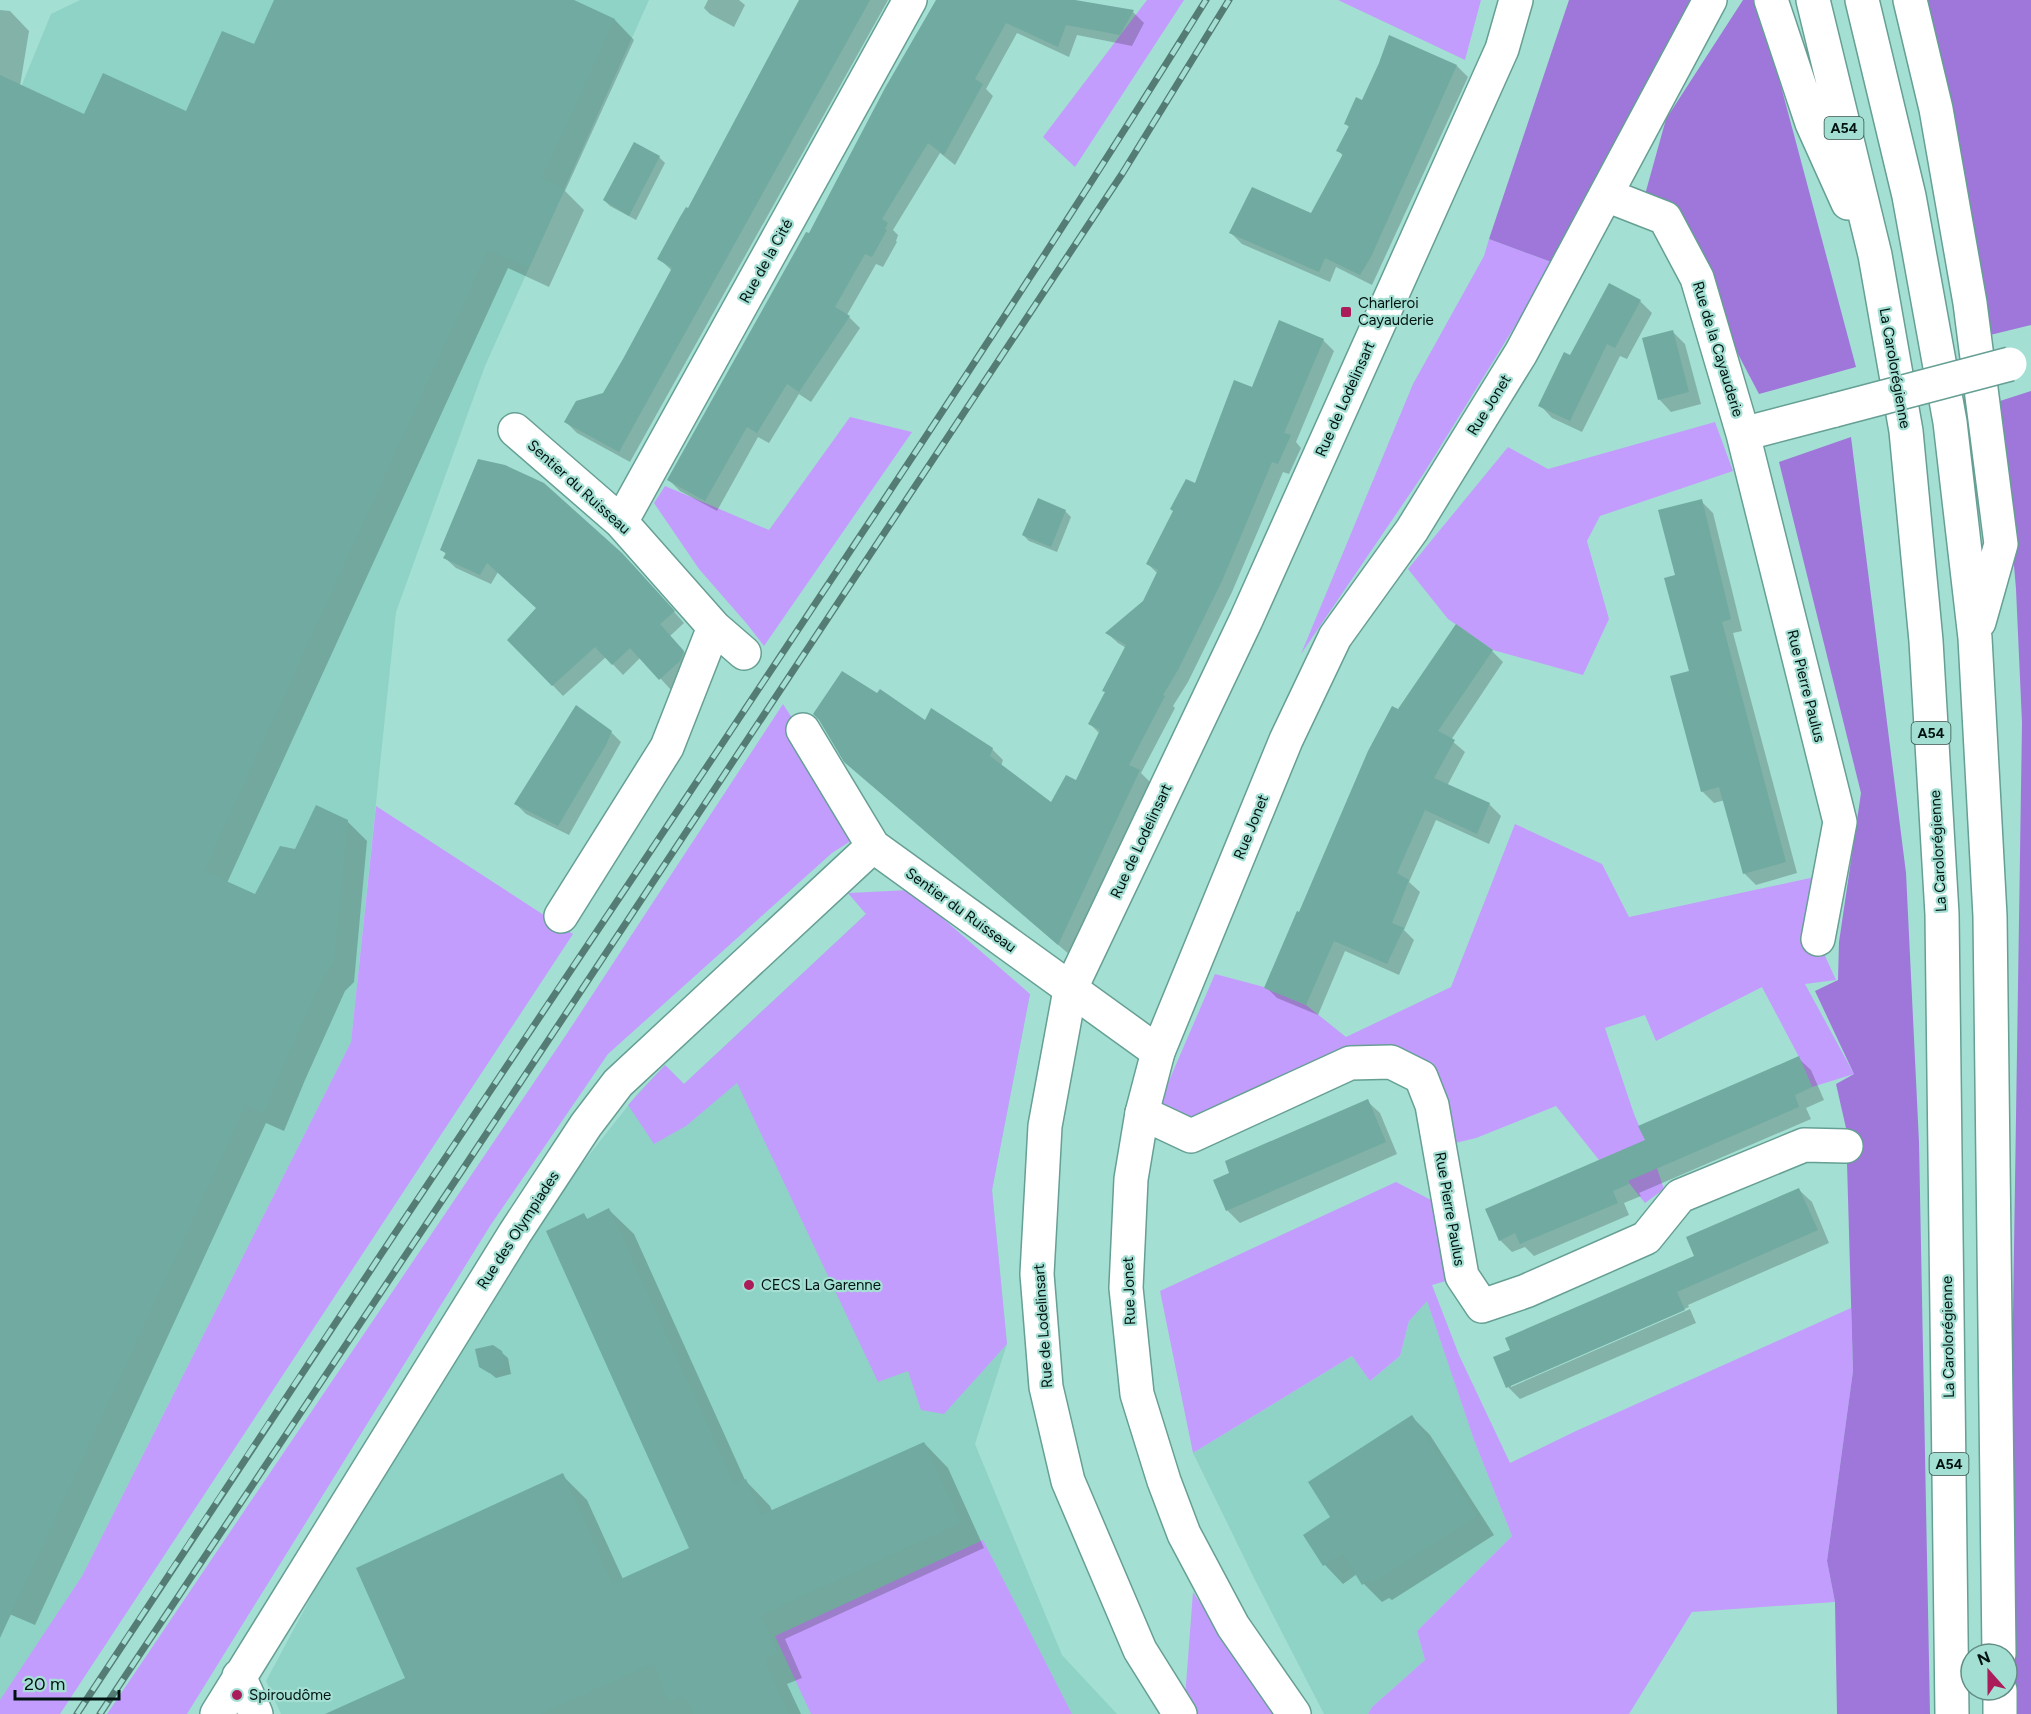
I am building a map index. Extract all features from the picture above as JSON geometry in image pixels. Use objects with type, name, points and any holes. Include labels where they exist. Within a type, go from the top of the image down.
[{"type":"main road","name":"Rue de la Cité","points":[[621,522],[910,0]]},
{"type":"main road","name":"Rue de Lodelinsart","points":[[1180,1714],[1140,1650],[1068,1481],[1046,1387],[1037,1274],[1045,1137],[1070,990],[1251,609],[1502,49],[1516,0]]},
{"type":"main road","name":"Rue Jonet","points":[[1294,1714],[1233,1626],[1184,1534],[1164,1481],[1137,1394],[1126,1288],[1131,1179],[1142,1113],[1158,1052],[1286,740],[1335,637],[1412,530],[1521,353],[1710,0]]},
{"type":"main road","points":[[1771,0],[1812,123],[1839,186],[1875,255]]},
{"type":"main road","name":"La Carolorégienne","points":[[1813,0],[1875,255],[1906,431],[1926,641],[1941,902],[1952,1714]]},
{"type":"main road","points":[[1862,0],[1909,196],[1950,422],[1975,638],[1990,916],[1999,1642]]},
{"type":"main road","points":[[1910,0],[1936,109],[1970,303],[2001,544],[1975,638]]},
{"type":"main road","name":"Rue de la Cayauderie","points":[[1606,195],[1665,218],[1697,278],[1743,434],[2021,362]]},
{"type":"main road","name":"Sentier du Ruisseau","points":[[515,430],[621,522],[714,627],[744,653]]},
{"type":"main road","name":"Rue Pierre Paulus","points":[[1743,434],[1840,822],[1818,939]]},
{"type":"main road","points":[[561,916],[667,747],[714,627]]},
{"type":"main road","name":"Sentier du Ruisseau","points":[[803,730],[873,846],[1158,1052]]},
{"type":"main road","name":"Rue des Olympiades","points":[[217,1714],[515,1233],[586,1125],[618,1083],[873,846]]},
{"type":"main road","name":"Rue Pierre Paulus","points":[[1142,1113],[1191,1136],[1350,1063],[1391,1062],[1421,1077],[1432,1105],[1462,1276],[1482,1306],[1526,1291],[1646,1238],[1680,1196],[1804,1145],[1846,1146]]},
{"type":"main road","points":[[239,1676],[256,1714]]},
{"type":"shaded area","points":[[80,0],[649,0],[485,366],[396,612],[351,1042],[82,1576],[0,1702],[0,138],[51,14]]},
{"type":"shaded area","points":[[1147,0],[1184,0],[1075,167],[1043,137]]},
{"type":"shaded area","points":[[1338,0],[1481,0],[1465,60]]},
{"type":"shaded area","points":[[1569,0],[1710,0],[1554,263],[1489,239]]},
{"type":"shaded area","points":[[1743,0],[1758,0],[1856,367],[1759,394],[1680,244],[1641,209],[1666,119]]},
{"type":"shaded area","points":[[1925,0],[2031,0],[2031,325],[1990,335]]},
{"type":"shaded area","points":[[1489,239],[1554,263],[1424,473],[1301,654],[1413,384],[1484,256]]},
{"type":"shaded area","points":[[2031,391],[2031,1714],[2017,1714],[2019,1642],[2014,1642],[2010,1513],[2022,723],[2016,589],[2000,401]]},
{"type":"shaded area","points":[[850,417],[912,432],[764,646],[699,569],[654,503],[665,486],[769,530]]},
{"type":"shaded area","points":[[1715,422],[1733,471],[1600,516],[1587,541],[1609,619],[1583,675],[1493,650],[1448,619],[1408,569],[1508,447],[1548,469]]},
{"type":"shaded area","points":[[1851,437],[1906,873],[1919,1142],[1930,1714],[1837,1714],[1835,1602],[1827,1561],[1853,1371],[1846,1128],[1836,1084],[1854,1074],[1815,991],[1838,980],[1839,942],[1861,793],[1779,462]]},
{"type":"shaded area","points":[[783,704],[865,832],[832,853],[608,1054],[490,1226],[187,1714],[107,1714],[566,1035]]},
{"type":"shaded area","points":[[376,806],[573,934],[60,1714],[0,1714],[0,1700],[82,1576],[351,1042]]},
{"type":"shaded area","points":[[1515,824],[1602,864],[1629,917],[1815,877],[1817,938],[1836,980],[1805,984],[1854,1074],[1812,1087],[1762,987],[1656,1041],[1645,1015],[1605,1028],[1634,1114],[1664,1189],[1645,1203],[1629,1183],[1616,1153],[1599,1160],[1556,1106],[1476,1138],[1439,1147],[1421,1077],[1365,1062],[1209,1128],[1159,1104],[1215,974],[1264,987],[1306,1005],[1346,1037],[1451,987]]},
{"type":"shaded area","points":[[910,890],[1030,994],[992,1190],[1007,1344],[944,1414],[921,1410],[908,1371],[878,1382],[737,1083],[686,1126],[654,1144],[628,1105],[665,1065],[684,1084],[866,914],[848,893]]},
{"type":"shaded area","name":"CECS La Garenne","points":[[848,893],[1030,994],[992,1190],[1007,1344],[975,1444],[1062,1655],[1117,1714],[281,1714],[266,1681],[340,1543],[533,1226],[638,1093],[665,1065],[684,1084],[866,914]]},
{"type":"shaded area","points":[[1396,1182],[1435,1202],[1446,1281],[1432,1285],[1459,1355],[1510,1463],[1576,1431],[1851,1308],[1853,1371],[1827,1561],[1835,1602],[1692,1612],[1629,1714],[1368,1714],[1372,1707],[1425,1660],[1417,1631],[1512,1536],[1474,1440],[1427,1301],[1409,1321],[1400,1356],[1370,1381],[1352,1356],[1193,1453],[1160,1291]]},
{"type":"shaded area","points":[[1427,1300],[1474,1440],[1512,1536],[1417,1631],[1425,1660],[1372,1707],[1368,1714],[1324,1714],[1193,1453],[1352,1356],[1370,1381],[1400,1356],[1409,1321]]},
{"type":"shaded area","points":[[983,1540],[1072,1714],[811,1714],[775,1636]]},
{"type":"shaded area","points":[[1193,1592],[1275,1714],[1195,1714],[1185,1698]]},
{"type":"building","points":[[274,0],[574,0],[615,19],[542,178],[565,189],[529,268],[488,250],[204,871],[255,894],[280,846],[295,849],[316,805],[348,820],[334,962],[326,971],[264,1113],[246,1104],[0,1638],[0,75],[84,114],[103,73],[186,111],[222,31],[254,44]]},
{"type":"building","points":[[799,0],[870,0],[619,452],[564,422],[576,401],[603,393],[623,359],[672,268],[657,259],[686,207],[688,208]]},
{"type":"building","points":[[936,0],[1075,0],[1134,10],[1120,35],[1066,25],[1058,47],[1006,23],[975,79],[983,84],[944,155],[928,143],[882,219],[888,223],[885,229],[887,230],[872,257],[865,254],[835,307],[850,316],[799,392],[787,384],[757,433],[747,427],[705,501],[667,480],[806,232],[809,233],[885,88]]},
{"type":"building","points":[[1389,35],[1457,65],[1371,257],[1360,275],[1325,258],[1319,272],[1229,233],[1252,187],[1311,213],[1343,154],[1336,151],[1349,126],[1344,124],[1356,97],[1362,100]]},
{"type":"building","points":[[634,142],[660,156],[629,216],[603,200]]},
{"type":"building","points":[[1609,283],[1641,300],[1615,348],[1607,344],[1570,421],[1538,406],[1564,352],[1570,355]]},
{"type":"building","points":[[1279,320],[1324,339],[1284,433],[1291,435],[1278,464],[1272,462],[1222,581],[1129,765],[1140,770],[1058,945],[844,762],[813,714],[842,671],[877,693],[880,689],[925,720],[931,708],[993,748],[990,756],[1051,802],[1066,775],[1076,780],[1100,730],[1088,724],[1126,645],[1105,633],[1143,601],[1158,570],[1146,564],[1173,511],[1170,509],[1186,479],[1195,483],[1234,380],[1252,387]]},
{"type":"building","points":[[1673,330],[1689,392],[1658,400],[1642,338]]},
{"type":"building","points":[[478,459],[505,465],[544,483],[622,553],[675,611],[660,624],[684,651],[680,661],[659,680],[630,648],[612,665],[595,647],[552,686],[507,640],[536,608],[487,563],[480,575],[443,558],[446,553],[440,550]]},
{"type":"building","points":[[1038,498],[1066,510],[1051,547],[1022,535]]},
{"type":"building","points":[[1702,499],[1731,619],[1722,622],[1786,862],[1743,874],[1719,787],[1701,792],[1670,676],[1689,671],[1664,578],[1675,575],[1658,510]]},
{"type":"building","points":[[1456,624],[1493,650],[1438,731],[1455,740],[1434,778],[1490,803],[1477,834],[1425,810],[1397,873],[1409,880],[1392,923],[1404,928],[1387,964],[1334,941],[1306,1005],[1264,988],[1368,751],[1392,706],[1398,709]]},
{"type":"building","points":[[576,705],[612,731],[558,826],[514,804]]},
{"type":"building","points":[[1799,1056],[1812,1087],[1795,1095],[1799,1107],[1628,1181],[1629,1184],[1613,1191],[1618,1203],[1520,1244],[1515,1233],[1499,1241],[1485,1209],[1645,1140],[1638,1126]]},
{"type":"building","points":[[1368,1099],[1386,1142],[1226,1211],[1213,1180],[1229,1173],[1225,1161]]},
{"type":"building","points":[[1799,1188],[1818,1230],[1677,1292],[1685,1310],[1506,1388],[1493,1357],[1510,1350],[1505,1338],[1694,1256],[1686,1237]]},
{"type":"building","points":[[609,1208],[734,1484],[746,1479],[761,1515],[924,1442],[961,1523],[761,1615],[778,1653],[764,1659],[789,1714],[693,1714],[684,1695],[669,1702],[653,1663],[541,1714],[325,1714],[405,1678],[356,1568],[563,1473],[612,1583],[689,1548],[546,1231],[584,1213],[587,1219]]},
{"type":"building","points":[[493,1345],[502,1351],[506,1368],[489,1373],[479,1367],[475,1349]]},
{"type":"building","points":[[1412,1415],[1477,1516],[1372,1583],[1370,1580],[1362,1585],[1343,1554],[1323,1566],[1303,1535],[1330,1517],[1308,1482]]},
{"type":"railway","points":[[77,1714],[885,499],[1079,201],[1206,0]]},
{"type":"railway","points":[[100,1714],[1122,174],[1229,0]]},
{"type":"place","name":"Charleroi Cayauderie","points":[[1346,312]]},
{"type":"place","name":"CECS La Garenne","points":[[749,1285]]},
{"type":"place","name":"Spiroudôme","points":[[237,1695]]}]
